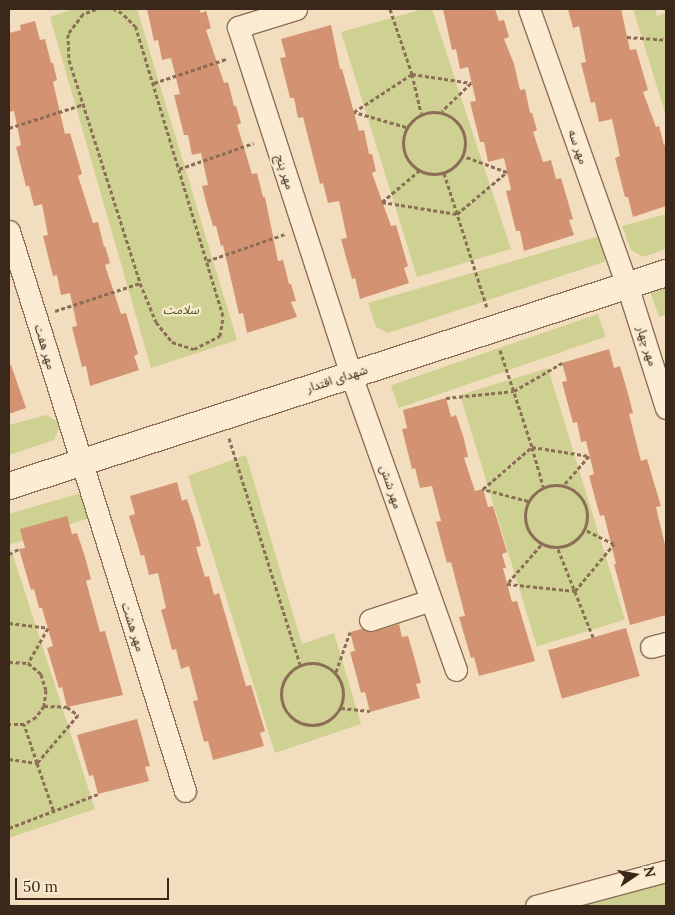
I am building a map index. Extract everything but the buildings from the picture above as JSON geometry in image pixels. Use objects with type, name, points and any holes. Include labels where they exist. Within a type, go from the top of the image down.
[{"type":"street","name":"مهر پنج","points":[[296,9],[238,27],[351,375]]},
{"type":"street","name":"مهر سه","points":[[529,9],[627,285]]},
{"type":"street","name":"مهر هفت","points":[[9,230],[80,463]]},
{"type":"street","name":"شهدای اقتدار","points":[[9,486],[666,273]]},
{"type":"street","name":"مهر چهار","points":[[627,285],[666,408]]},
{"type":"street","name":"مهر شش","points":[[351,375],[456,670]]},
{"type":"street","name":"مهر هشت","points":[[80,463],[185,791]]},
{"type":"street","points":[[370,620],[431,600]]},
{"type":"street","points":[[536,906],[666,870]]},
{"type":"path","points":[[96,9],[84,14],[68,34],[68,60],[84,104],[140,283],[156,322],[172,342],[194,349],[220,336],[223,316],[136,27],[122,13],[114,9]]},
{"type":"path","points":[[390,9],[412,74],[421,113]]},
{"type":"path","points":[[627,37],[666,40]]},
{"type":"path","points":[[154,83],[246,52]]},
{"type":"path","points":[[406,127],[354,112],[412,74],[472,83],[442,111]]},
{"type":"path","points":[[9,128],[84,104]]},
{"type":"path","points":[[442,111],[458,121],[465,138],[463,156],[455,166],[444,173],[432,175],[419,171],[406,160],[401,143],[406,127],[421,113],[442,111]]},
{"type":"path","points":[[179,169],[274,137]]},
{"type":"path","points":[[419,171],[382,202],[457,214],[507,172],[463,156]]},
{"type":"path","points":[[444,173],[543,486]]},
{"type":"path","points":[[207,261],[303,227]]},
{"type":"path","points":[[36,317],[140,283]]},
{"type":"path","points":[[446,398],[514,391],[562,362]]},
{"type":"path","points":[[221,417],[300,664]]},
{"type":"path","points":[[528,501],[483,489],[532,447],[589,456],[564,485]]},
{"type":"path","points":[[564,485],[580,495],[588,512],[585,530],[574,543],[558,549],[541,545],[528,533],[524,517],[528,501],[543,486],[564,485]]},
{"type":"path","points":[[575,591],[614,544],[585,530]]},
{"type":"path","points":[[541,545],[507,584],[575,591]]},
{"type":"path","points":[[9,554],[19,549]]},
{"type":"path","points":[[558,549],[593,637]]},
{"type":"path","points":[[9,623],[48,628],[28,663]]},
{"type":"path","points":[[336,672],[350,632]]},
{"type":"path","points":[[9,662],[28,663],[41,674],[46,690],[44,706],[36,717],[24,724],[9,724]]},
{"type":"path","points":[[319,662],[336,672],[344,689],[342,708],[330,721],[313,726],[296,722],[284,709],[280,692],[286,675],[300,664],[319,662]]},
{"type":"path","points":[[37,763],[78,715],[67,707],[44,706]]},
{"type":"path","points":[[342,708],[370,712]]},
{"type":"path","points":[[24,724],[54,812]]},
{"type":"path","points":[[9,759],[37,763]]},
{"type":"path","points":[[9,828],[98,794]]},
{"type":"green space","name":"سلامت","points":[[73,9],[137,9],[237,340],[151,368],[50,17]]},
{"type":"green space","points":[[423,9],[432,9],[511,249],[417,277],[341,32]]},
{"type":"green space","points":[[633,9],[655,9],[657,16],[666,13],[666,116]]},
{"type":"green space","points":[[666,214],[666,249],[643,257],[631,250],[622,226]]},
{"type":"green space","points":[[596,237],[612,245],[604,262],[388,333],[376,327],[368,303]]},
{"type":"green space","points":[[666,287],[666,315],[659,317],[650,292]]},
{"type":"green space","points":[[598,314],[606,337],[399,408],[391,385]]},
{"type":"green space","points":[[548,368],[625,620],[537,646],[460,395]]},
{"type":"green space","points":[[46,415],[61,423],[54,440],[9,455],[9,425]]},
{"type":"green space","points":[[246,455],[302,644],[334,633],[361,724],[275,753],[188,476]]},
{"type":"green space","points":[[81,493],[89,518],[9,545],[9,514]]},
{"type":"green space","points":[[12,552],[95,809],[9,838],[9,553]]},
{"type":"green space","points":[[666,871],[666,906],[540,906]]}]
